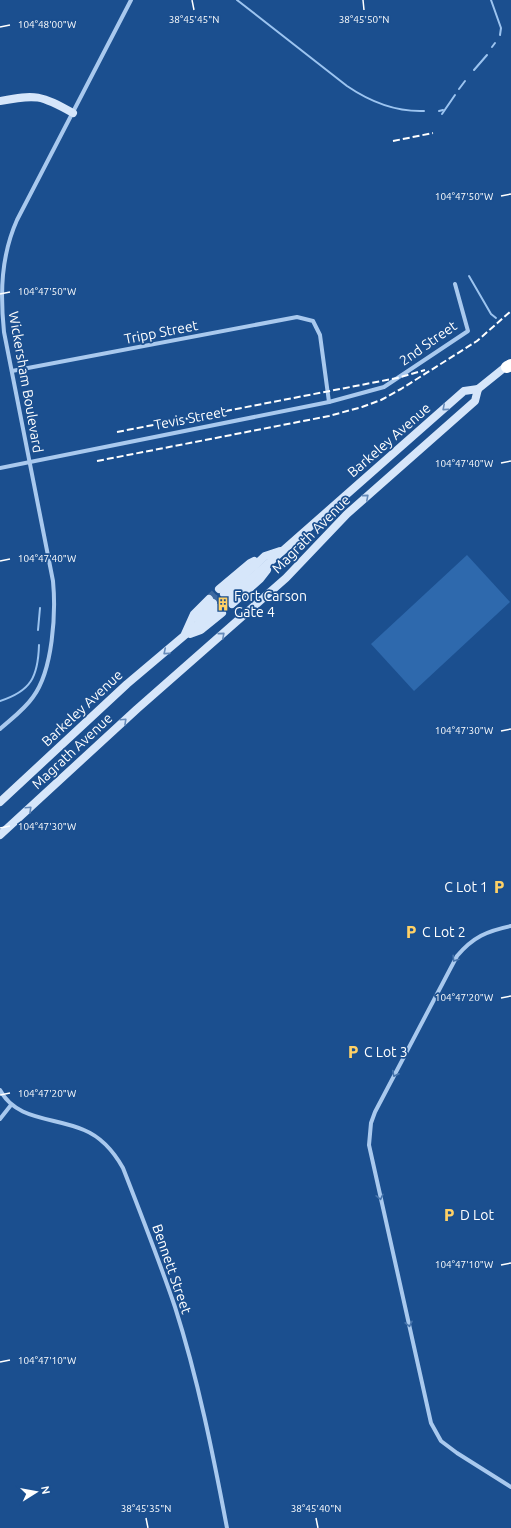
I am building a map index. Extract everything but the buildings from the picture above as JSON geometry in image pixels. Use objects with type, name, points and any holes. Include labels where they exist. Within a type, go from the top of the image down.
[{"type":"main road","points":[[0,101],[22,97],[39,97],[56,103],[73,113]]},
{"type":"main road","name":"Magrath Avenue","points":[[0,836],[137,709],[286,578],[347,514],[475,401],[478,389],[510,364]]},
{"type":"main road","name":"Barkeley Avenue","points":[[284,550],[250,563],[226,597],[284,550],[464,391],[478,389]]},
{"type":"main road","name":"Barkeley Avenue","points":[[0,802],[127,684],[184,637],[215,606],[194,614],[184,637]]},
{"type":"street","name":"Wickersham Boulevard","points":[[0,729],[33,698],[42,681],[47,664],[55,616],[53,581],[2,318],[1,292],[4,260],[17,220],[131,0]]},
{"type":"street","name":"2nd Street","points":[[384,387],[468,331],[455,284]]},
{"type":"street","name":"Tripp Street","points":[[12,371],[297,317],[313,321],[320,335],[329,402]]},
{"type":"street","name":"Tevis Street","points":[[0,468],[329,402],[384,387]]},
{"type":"street","points":[[511,926],[490,931],[481,935],[465,947],[457,956],[375,1112],[371,1127],[369,1146],[431,1422],[441,1441],[511,1488]]},
{"type":"street","name":"Bennett Street","points":[[0,1090],[11,1105],[25,1114],[71,1125],[92,1134],[111,1150],[123,1168],[147,1230],[187,1349],[218,1482],[226,1528]]},
{"type":"street","points":[[0,1119],[11,1105]]},
{"type":"shaded area","points":[[467,555],[510,602],[414,691],[371,644]]},
{"type":"waterway","points":[[237,0],[355,91],[374,101],[403,110],[424,111]]},
{"type":"waterway","points":[[491,0],[501,28],[500,35]]},
{"type":"waterway","points":[[492,47],[495,43]]},
{"type":"waterway","points":[[474,70],[487,55]]},
{"type":"waterway","points":[[459,89],[465,81]]},
{"type":"waterway","points":[[442,114],[455,95]]},
{"type":"waterway","points":[[439,111],[443,110]]},
{"type":"waterway","points":[[469,276],[491,314],[496,318]]},
{"type":"waterway","points":[[38,630],[40,608]]},
{"type":"waterway","points":[[0,701],[19,693],[31,681],[37,666],[39,645]]},
{"type":"tunnel","points":[[209,599],[219,589]]},
{"type":"tunnel","points":[[213,603],[224,594]]},
{"type":"tunnel","points":[[217,608],[228,599]]},
{"type":"railway","points":[[393,141],[433,133]]},
{"type":"railway","points":[[97,461],[329,416],[362,407],[381,400],[401,389],[477,341],[511,311]]},
{"type":"railway","points":[[117,432],[397,378],[425,370]]},
{"type":"place","name":"Fort Carson Gate 4","points":[[223,604]]},
{"type":"place","name":"C Lot 1","points":[[499,887]]},
{"type":"place","name":"C Lot 2","points":[[411,932]]},
{"type":"place","name":"C Lot 3","points":[[353,1052]]},
{"type":"place","name":"D Lot","points":[[449,1215]]}]
